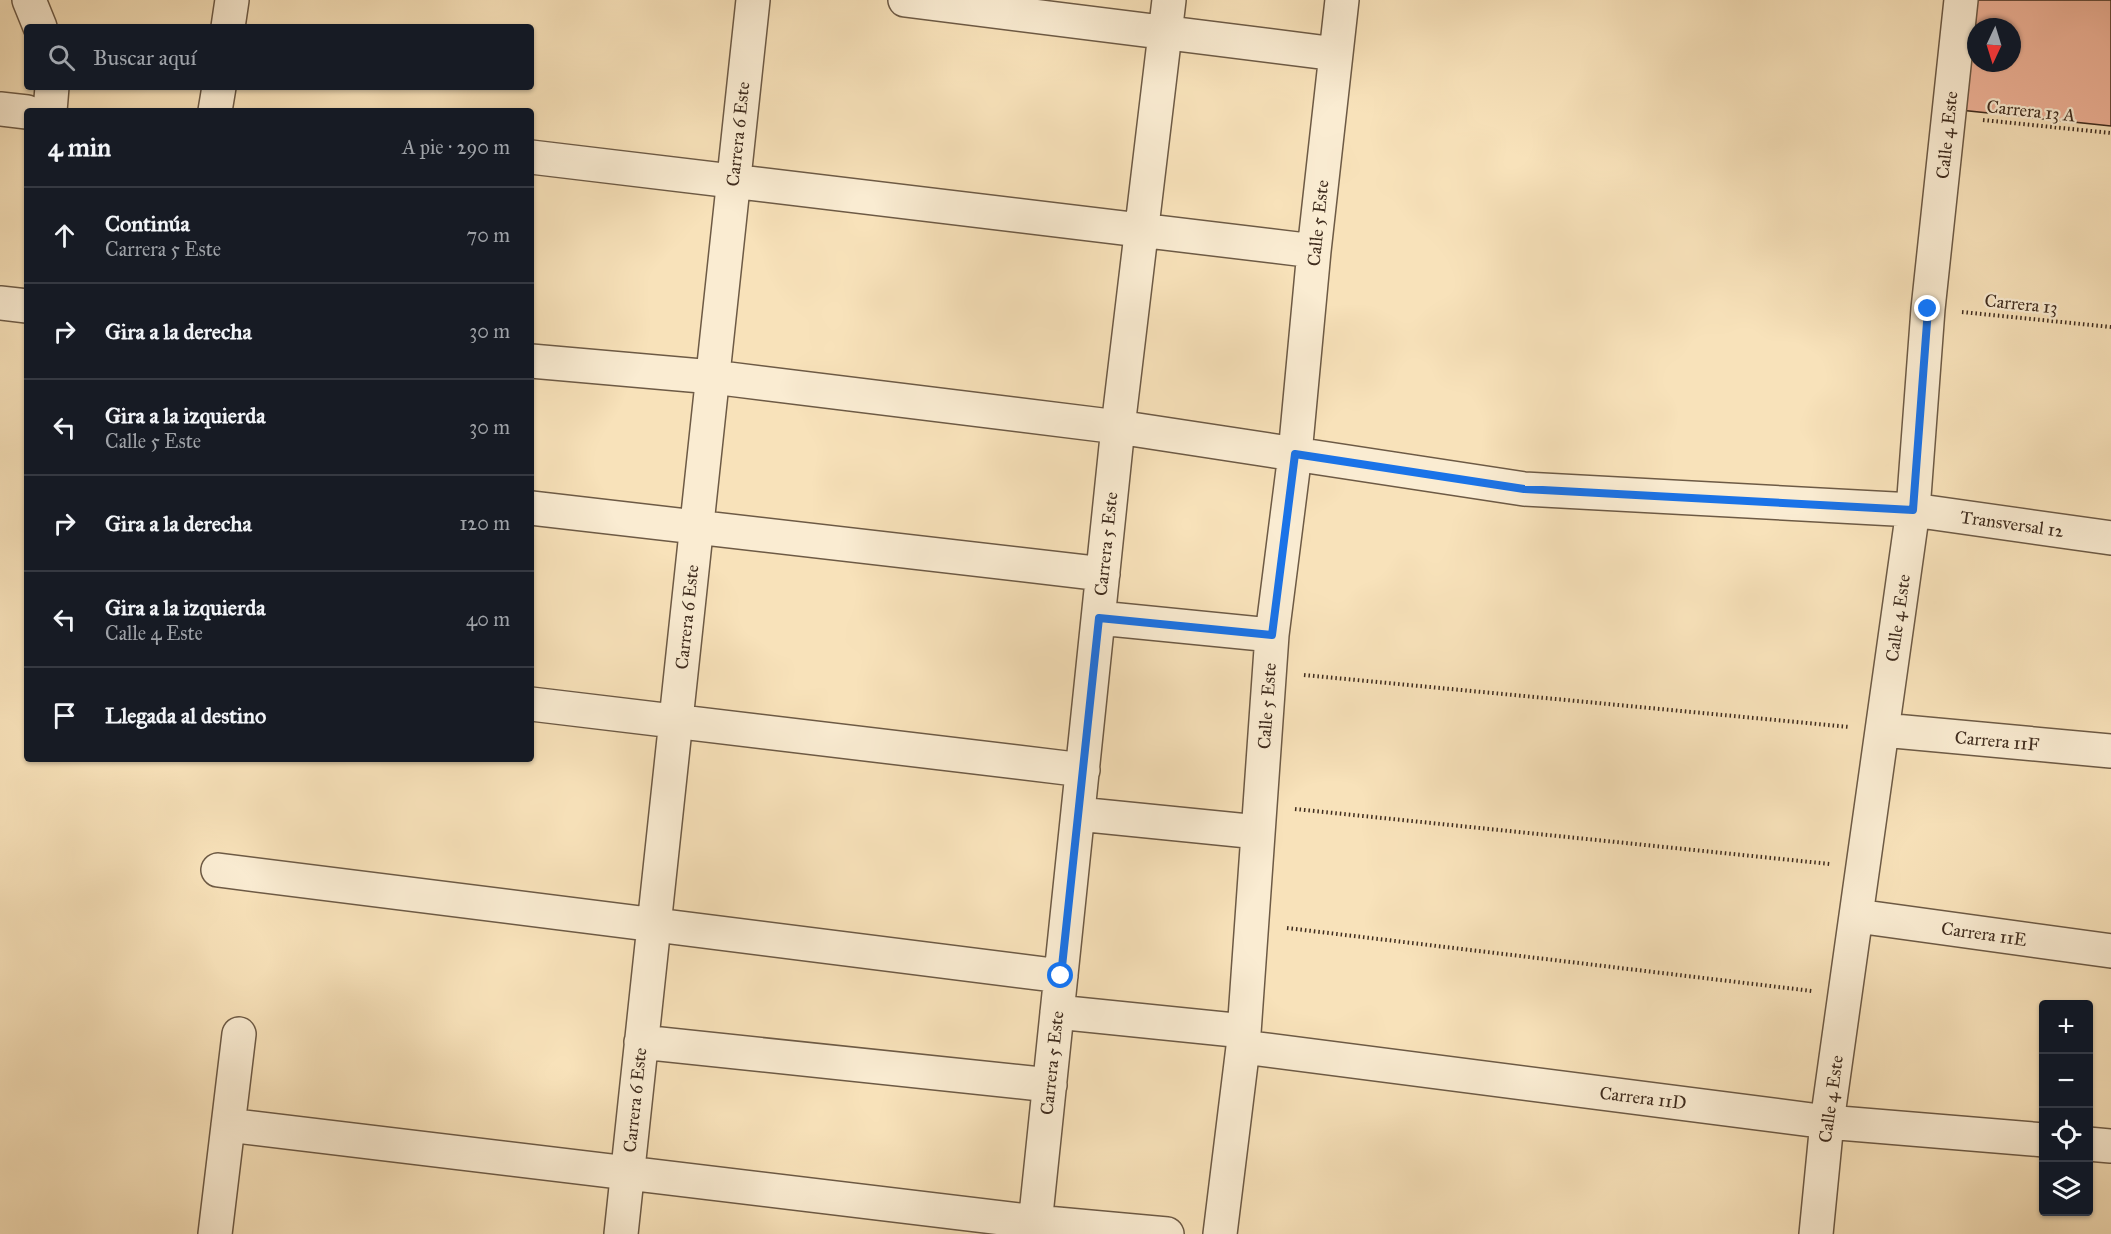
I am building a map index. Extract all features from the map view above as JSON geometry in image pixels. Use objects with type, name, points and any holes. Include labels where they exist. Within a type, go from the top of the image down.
[{"type":"street","points":[[29,0],[39,24]]},
{"type":"street","points":[[228,24],[232,0]]},
{"type":"street","name":"Carrera 6 Este","points":[[621,1234],[753,0]]},
{"type":"street","points":[[905,0],[1336,54]]},
{"type":"street","name":"Carrera 5 Este","points":[[1035,1228],[1118,427],[1169,0]]},
{"type":"street","name":"Calle 5 Este","points":[[1220,1234],[1243,1039],[1272,635],[1295,454],[1314,250],[1342,0]]},
{"type":"street","name":"Calle 4 Este","points":[[1816,1234],[1827,1122],[1913,510],[1928,309],[1962,0]]},
{"type":"street","points":[[50,108],[52,90]]},
{"type":"street","points":[[216,108],[218,90]]},
{"type":"street","points":[[0,109],[24,111]]},
{"type":"street","points":[[534,157],[1314,250]]},
{"type":"street","points":[[0,303],[24,306]]},
{"type":"street","name":"Transversal 12","points":[[534,361],[713,377],[1118,427],[1524,489],[1913,510],[2111,538]]},
{"type":"street","points":[[534,508],[1103,574]]},
{"type":"street","points":[[1099,618],[1272,635]]},
{"type":"street","points":[[534,704],[1083,770]]},
{"type":"street","name":"Carrera 11F","points":[[1883,730],[2111,751]]},
{"type":"street","points":[[1078,814],[1259,819]]},
{"type":"street","points":[[218,870],[1061,976]]},
{"type":"street","name":"Carrera 11E","points":[[1857,916],[2111,951]]},
{"type":"street","name":"Carrera 11D","points":[[1057,1012],[1827,1122],[2039,1140]]},
{"type":"street","points":[[215,1234],[239,1034]]},
{"type":"street","points":[[641,1042],[1050,1085]]},
{"type":"street","points":[[228,1125],[627,1173],[1035,1228],[1167,1234]]},
{"type":"street","points":[[2093,1144],[2111,1146]]},
{"type":"path","name":"Carrera 13 A","points":[[1949,116],[2111,133]]},
{"type":"path","name":"Carrera 13","points":[[1928,309],[2111,327]]},
{"type":"path","points":[[1269,671],[1883,730]]},
{"type":"path","points":[[1259,819],[1864,868]]},
{"type":"path","points":[[1252,923],[1846,994]]},
{"type":"building","points":[[1975,0],[2111,0],[2111,126],[1960,110],[1967,59],[1967,72],[2021,72],[2021,18],[1973,18]]},
{"type":"route","points":[[1061,976],[1099,618],[1272,635],[1295,454],[1524,489],[1913,510],[1928,309]]}]
